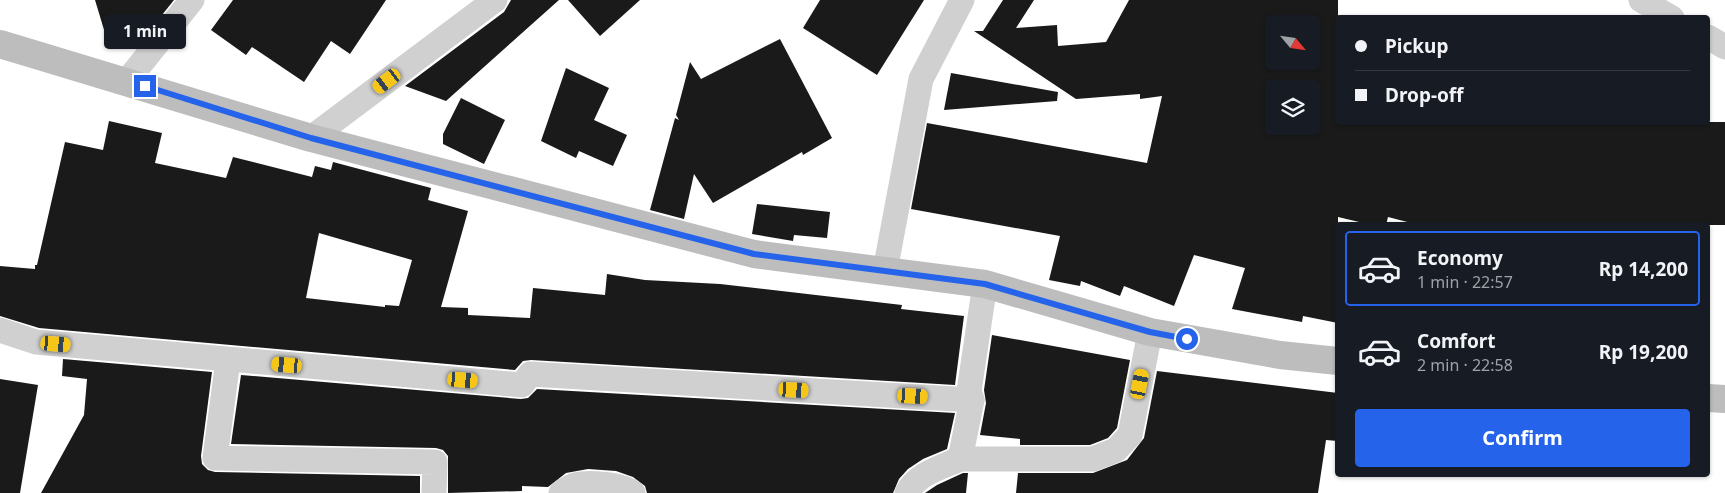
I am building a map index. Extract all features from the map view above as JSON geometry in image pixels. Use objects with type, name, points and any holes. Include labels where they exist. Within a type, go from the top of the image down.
[{"type":"street","points":[[127,81],[192,0]]},
{"type":"street","points":[[311,138],[495,0]]},
{"type":"street","points":[[886,271],[921,79],[962,0]]},
{"type":"street","points":[[1641,0],[1667,15]]},
{"type":"street","points":[[1710,38],[1725,47]]},
{"type":"street","points":[[0,44],[311,138],[754,254],[985,284],[1150,332],[1280,355],[1335,361]]},
{"type":"street","points":[[960,458],[972,400],[969,391],[985,284]]},
{"type":"street","points":[[0,330],[36,342],[522,385],[530,374],[972,400]]},
{"type":"street","points":[[907,493],[911,484],[934,470],[960,458],[1093,459],[1116,450],[1130,435],[1150,332]]},
{"type":"street","points":[[228,360],[215,458],[435,462],[434,493]]},
{"type":"street","points":[[1710,398],[1725,399]]},
{"type":"street","points":[[561,493],[574,485],[588,485],[622,487],[633,493]]},
{"type":"building","points":[[95,0],[174,0],[162,15],[105,33]]},
{"type":"building","points":[[233,0],[386,0],[350,54],[331,41],[304,82],[252,47],[246,55],[211,30]]},
{"type":"building","points":[[511,0],[559,0],[446,101],[405,86],[504,12]]},
{"type":"building","points":[[568,0],[640,0],[600,36]]},
{"type":"building","points":[[820,0],[924,0],[877,75],[803,28]]},
{"type":"building","points":[[1003,0],[1034,0],[1016,28],[1057,25],[1058,46],[1106,42],[1129,0],[1338,0],[1338,15],[1335,15],[1335,125],[1710,125],[1710,122],[1725,122],[1725,225],[1710,225],[1710,222],[1407,222],[1388,217],[1387,222],[1359,222],[1338,217],[1338,222],[1335,222],[1335,322],[1303,316],[1302,322],[1232,309],[1245,268],[1194,255],[1174,306],[1124,286],[1120,296],[1081,281],[1080,286],[1049,280],[1060,236],[911,209],[927,123],[1147,163],[1162,96],[1140,99],[1140,94],[1076,99],[974,31],[983,31]]},
{"type":"building","points":[[780,39],[832,138],[803,155],[802,152],[713,203],[694,174],[684,219],[650,210],[675,118],[679,120],[676,115],[690,62],[701,79]]},
{"type":"building","points":[[566,68],[609,88],[594,120],[627,135],[613,166],[579,151],[576,158],[541,141]]},
{"type":"building","points":[[951,73],[1058,92],[1057,101],[944,110]]},
{"type":"building","points":[[461,98],[505,120],[484,164],[443,144],[443,134]]},
{"type":"building","points":[[109,121],[162,133],[155,163],[226,178],[233,157],[312,177],[315,166],[331,170],[333,162],[431,188],[428,200],[468,211],[441,307],[468,308],[468,315],[530,318],[533,288],[605,295],[607,274],[645,280],[720,284],[902,305],[901,309],[964,316],[955,385],[531,360],[523,361],[515,370],[39,328],[0,316],[0,266],[35,269],[65,142],[103,150]],"holes":[[[319,233],[412,260],[399,306],[385,305],[385,307],[306,298]]]},
{"type":"building","points":[[757,204],[830,212],[827,238],[794,235],[793,241],[752,234]]},
{"type":"building","points":[[992,335],[1130,360],[1117,428],[1108,438],[1090,445],[1020,445],[1020,439],[980,435],[986,403],[984,390]]},
{"type":"building","points":[[63,359],[212,372],[201,456],[202,464],[208,470],[215,472],[420,476],[420,493],[41,493],[84,415],[87,379],[62,376]]},
{"type":"building","points":[[1157,371],[1335,393],[1335,441],[1326,440],[1318,493],[1016,493],[1018,473],[1093,473],[1127,460],[1144,438]]},
{"type":"building","points":[[241,375],[521,399],[528,398],[537,389],[955,413],[947,449],[923,459],[908,469],[899,479],[893,493],[647,493],[645,486],[633,477],[616,471],[588,469],[566,473],[548,487],[522,486],[522,491],[448,493],[448,456],[443,450],[436,448],[231,444]]},
{"type":"building","points":[[0,379],[38,385],[20,493],[0,493]]},
{"type":"building","points":[[963,473],[968,473],[966,493],[925,493],[937,485]]},
{"type":"route","points":[[145,86],[311,138],[516,194],[754,254],[985,284],[1150,332],[1187,339]]}]
